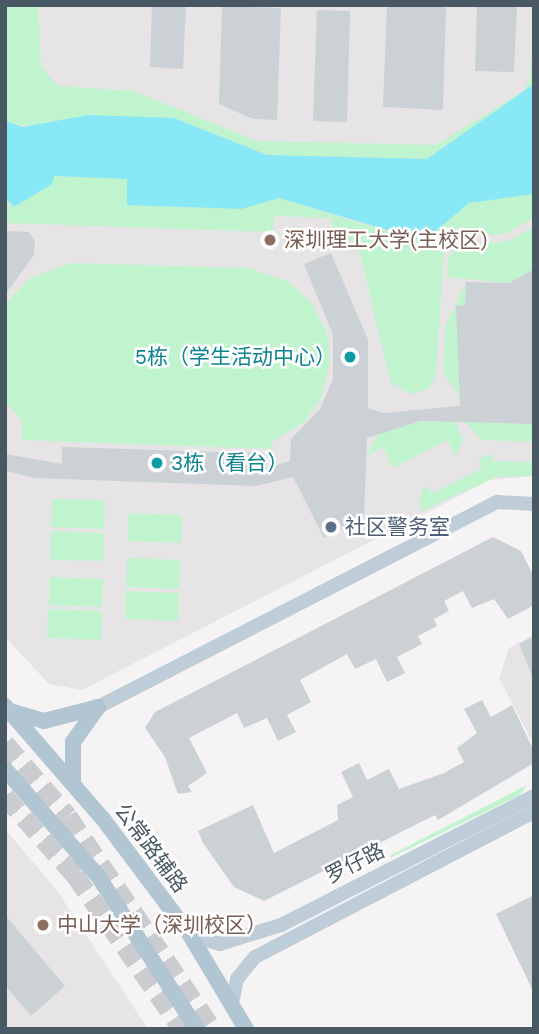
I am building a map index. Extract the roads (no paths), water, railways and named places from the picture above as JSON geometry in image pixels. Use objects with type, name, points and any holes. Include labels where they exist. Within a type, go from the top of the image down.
[{"type":"main road","points":[[7,708],[44,721],[98,707],[492,504],[512,499],[534,504]]},
{"type":"main road","points":[[74,784],[71,749],[98,707]]},
{"type":"main road","name":"公常路辅路","points":[[7,708],[74,784],[190,935],[233,1003],[246,1029]]},
{"type":"main road","points":[[5,769],[98,876],[197,1029]]},
{"type":"main road","name":"罗仔路","points":[[190,935],[220,944],[272,928],[534,796]]},
{"type":"main road","name":"罗仔路","points":[[233,1003],[237,978],[255,957],[534,812]]},
{"type":"water","points":[[534,84],[534,194],[469,203],[437,230],[418,239],[279,198],[241,209],[127,205],[127,179],[54,176],[52,184],[14,207],[5,198],[5,121],[23,127],[88,115],[174,118],[267,155],[427,159]]},
{"type":"tunnel","points":[[5,743],[68,816],[213,1029]]},
{"type":"tunnel","points":[[5,796],[75,875],[182,1029]]},
{"type":"place","name":"深圳理工大学(主校区)","points":[[270,240]]},
{"type":"place","name":"5栋（学生活动中心）","points":[[350,357]]},
{"type":"place","name":"3栋（看台）","points":[[157,463]]},
{"type":"place","name":"社区警务室","points":[[331,527]]},
{"type":"place","name":"中山大学（深圳校区）","points":[[43,925]]}]
